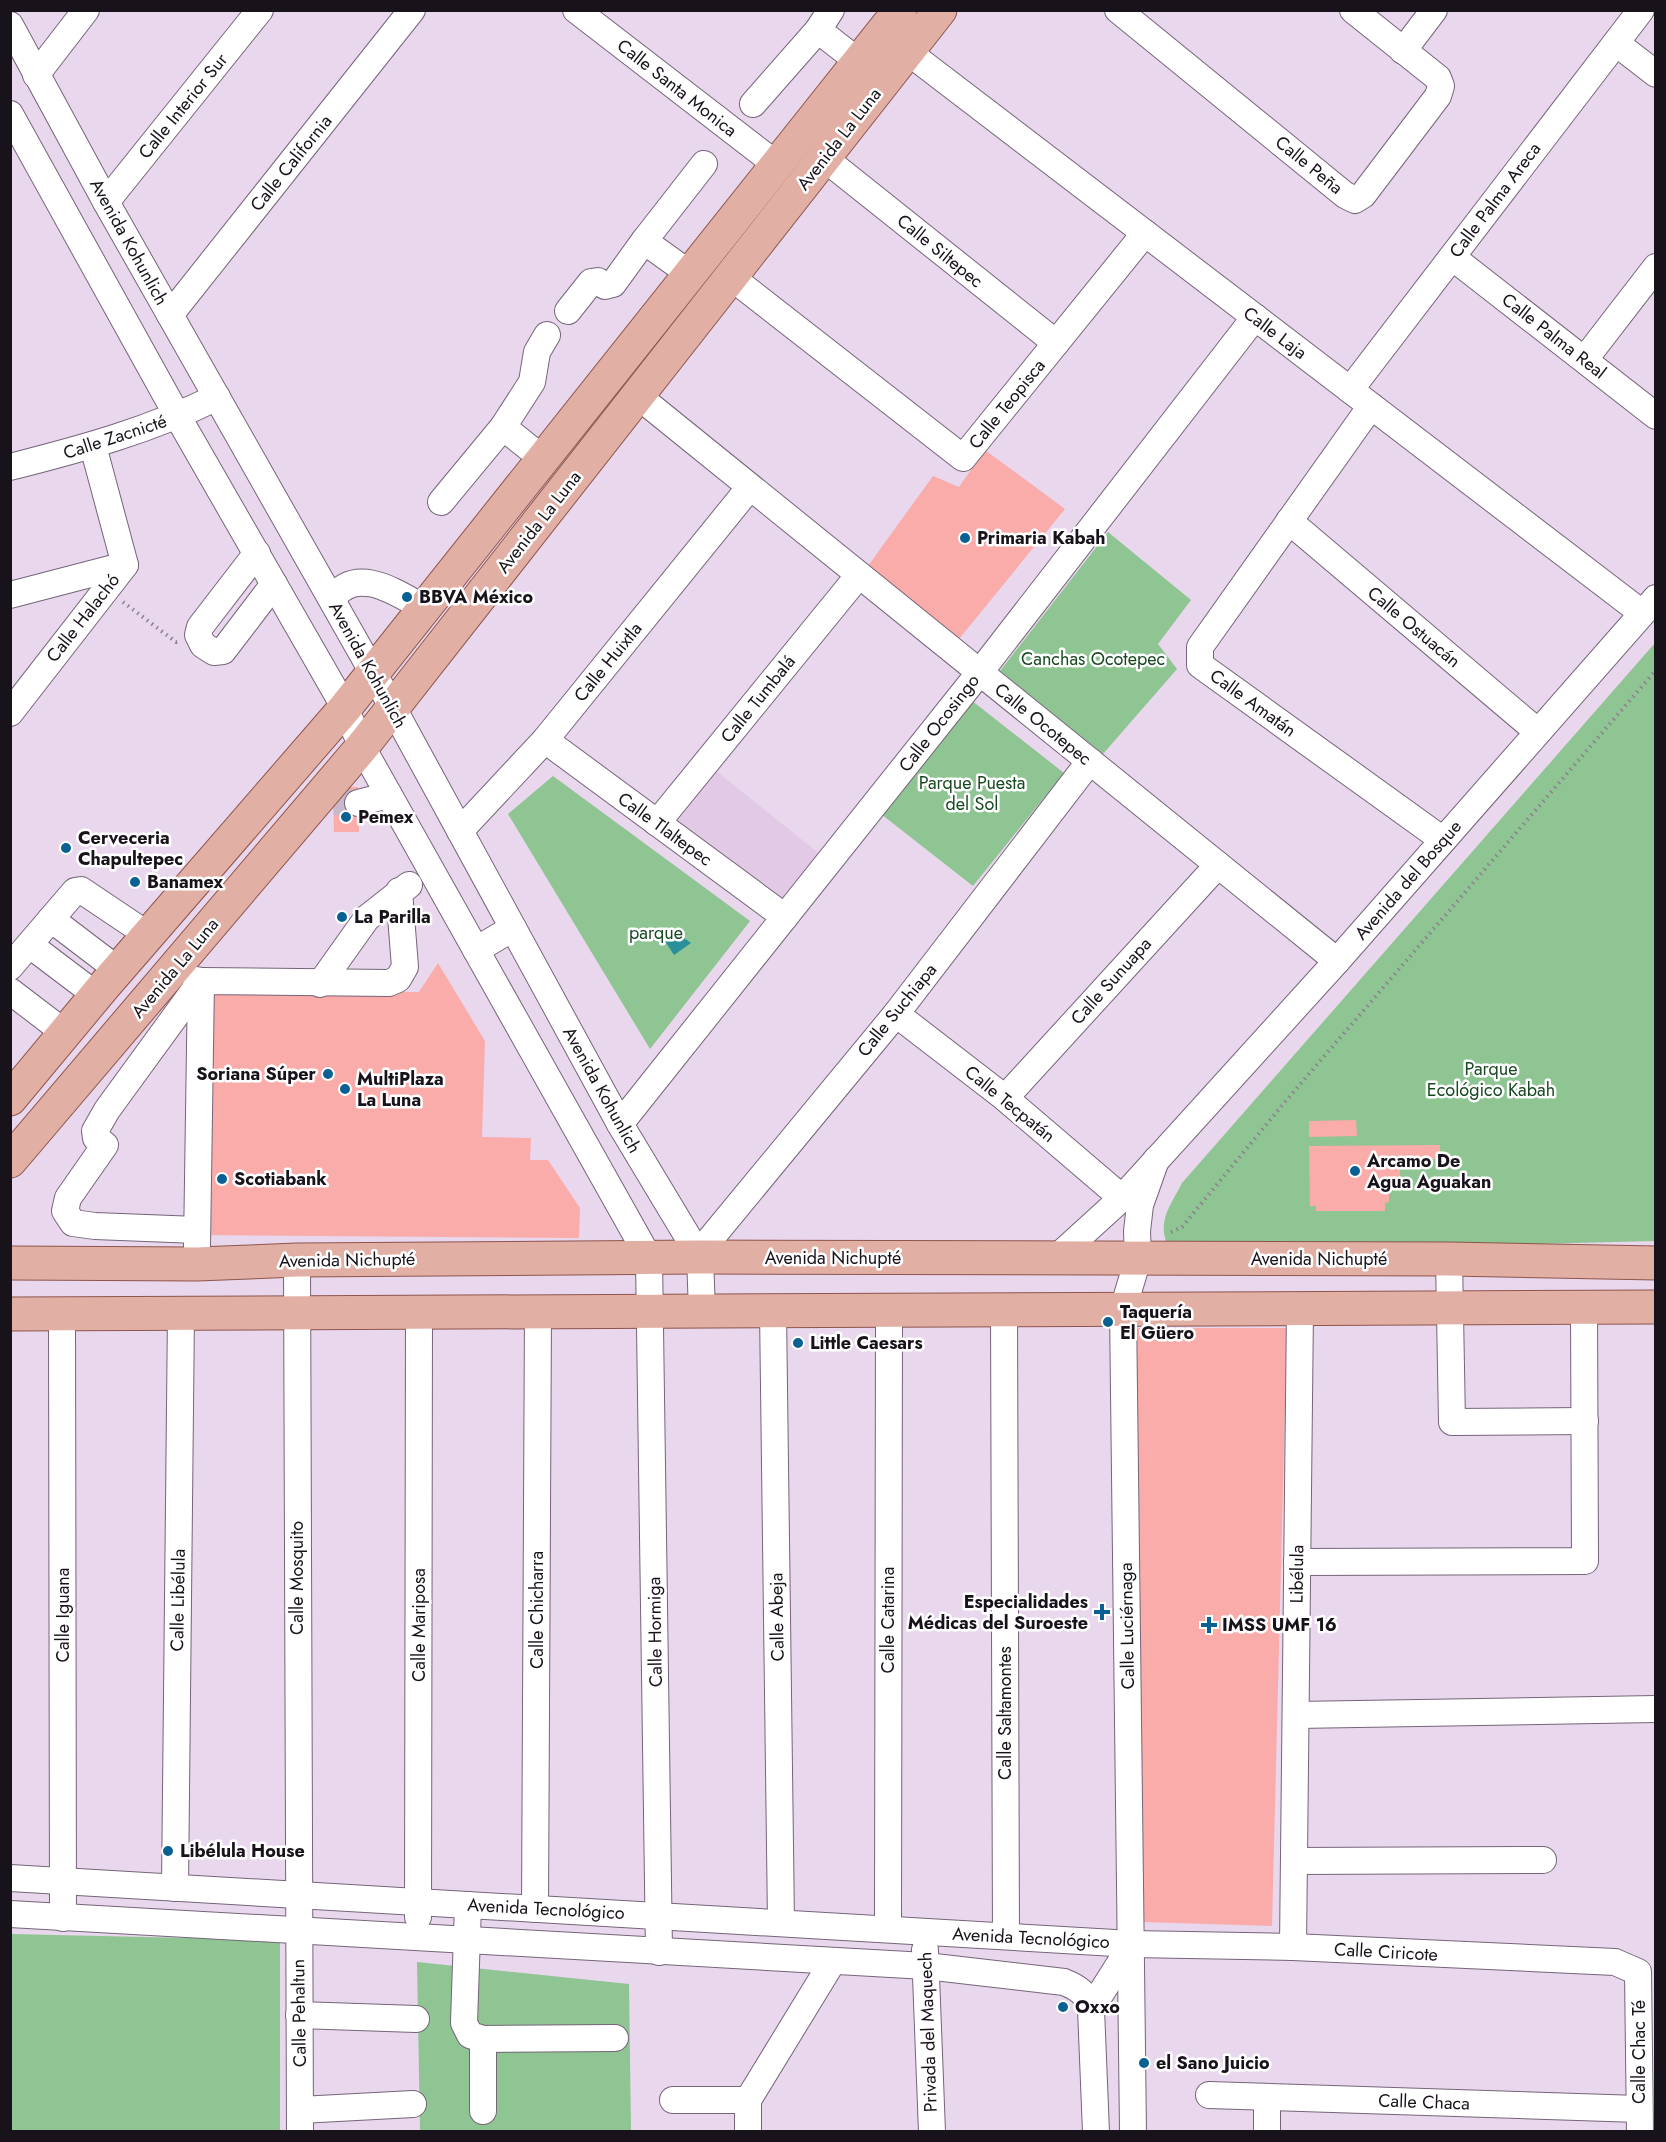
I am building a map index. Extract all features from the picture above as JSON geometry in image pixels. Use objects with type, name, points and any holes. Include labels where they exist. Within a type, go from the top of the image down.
[{"type":"main road","name":"Avenida La Luna","points":[[10,1099],[106,984],[345,708],[900,10]]},
{"type":"main road","name":"Avenida La Luna","points":[[10,1161],[169,975],[338,800],[362,747],[940,10]]},
{"type":"main road","points":[[106,984],[135,1014]]},
{"type":"main road","name":"Avenida Nichupté","points":[[10,1263],[197,1264],[297,1260],[649,1258],[699,1255],[1055,1259],[1138,1253],[1656,1263]]},
{"type":"main road","points":[[10,1314],[1656,1307]]},
{"type":"street","points":[[36,75],[86,10]]},
{"type":"street","name":"Calle Interior Sur","points":[[106,202],[260,10]]},
{"type":"street","name":"Calle California","points":[[170,315],[412,10]]},
{"type":"street","name":"Calle Santa Monica","points":[[576,10],[777,165]]},
{"type":"street","name":"Calle Peña","points":[[1118,10],[1345,195],[1355,200],[1370,186],[1438,96],[1441,86],[1438,78],[1353,10]]},
{"type":"street","points":[[1403,51],[1434,10]]},
{"type":"street","name":"Calle Palma Areca","points":[[1350,390],[1641,10]]},
{"type":"street","points":[[753,104],[825,20],[859,62]]},
{"type":"street","name":"Avenida Kohunlich","points":[[10,25],[106,202],[393,708],[620,1124],[699,1255],[702,1311]]},
{"type":"street","points":[[1616,43],[1656,74]]},
{"type":"street","name":"Calle Laja","points":[[908,52],[1371,406],[1649,605]]},
{"type":"street","points":[[11,114],[19,145],[345,708],[362,747],[649,1258],[651,1312]]},
{"type":"street","name":"Calle Siltepec","points":[[824,158],[1056,343]]},
{"type":"street","points":[[568,311],[591,282],[598,281],[605,286],[613,284],[704,164]]},
{"type":"street","name":"Calle Teopisca","points":[[731,277],[963,458],[1145,233]]},
{"type":"street","points":[[644,241],[690,274]]},
{"type":"street","name":"Calle Palma Real","points":[[1452,257],[1655,415]]},
{"type":"street","points":[[1585,359],[1656,267]]},
{"type":"street","name":"Calle Ocosingo","points":[[620,1124],[980,672],[1255,317]]},
{"type":"street","points":[[441,502],[503,427],[532,382],[537,352],[547,335]]},
{"type":"street","name":"Calle Ocotepec","points":[[638,396],[1337,961]]},
{"type":"street","name":"Calle Zacnicté","points":[[10,467],[93,446],[178,417],[217,397]]},
{"type":"street","name":"Calle Amatán","points":[[1371,406],[1200,647],[1200,665],[1443,840]]},
{"type":"street","points":[[503,427],[543,459]]},
{"type":"street","name":"Calle Halachó","points":[[10,713],[125,565],[93,446]]},
{"type":"street","name":"Calle Huixtla","points":[[460,831],[545,740],[750,487]]},
{"type":"street","name":"Calle Ostuacán","points":[[1289,521],[1538,732]]},
{"type":"street","points":[[257,553],[200,627],[198,635],[203,645],[214,652],[223,651],[274,584]]},
{"type":"street","points":[[10,595],[125,565]]},
{"type":"street","name":"Calle Tumbalá","points":[[657,823],[859,575]]},
{"type":"street","points":[[332,599],[339,590],[350,583],[371,582],[424,608]]},
{"type":"street","name":"Avenida del Bosque","points":[[1055,1259],[1122,1198],[1337,961],[1649,605]]},
{"type":"street","name":"Calle Tlaltepec","points":[[545,740],[785,917]]},
{"type":"street","name":"Calle Suchiapa","points":[[699,1255],[896,1014],[1090,762]]},
{"type":"street","points":[[338,800],[389,795]]},
{"type":"street","name":"Calle Sunuapa","points":[[1005,1098],[1218,865]]},
{"type":"street","points":[[320,984],[367,918],[399,891],[431,870]]},
{"type":"street","points":[[10,967],[75,891],[81,890],[148,935]]},
{"type":"street","points":[[169,975],[201,981],[389,983],[404,974],[405,967],[399,891]]},
{"type":"street","points":[[51,919],[106,984]]},
{"type":"street","points":[[476,950],[513,928]]},
{"type":"street","points":[[30,945],[106,984]]},
{"type":"street","points":[[197,1230],[95,1226],[73,1222],[65,1211],[68,1198],[105,1145],[96,1138],[95,1131],[107,1110],[201,981]]},
{"type":"street","points":[[197,1264],[201,981]]},
{"type":"street","points":[[10,991],[65,1033]]},
{"type":"street","name":"Calle Tecpatán","points":[[896,1014],[1005,1098],[1122,1198]]},
{"type":"street","name":"Avenida del Bosque","points":[[1123,1309],[1138,1253],[1140,1205],[1156,1160]]},
{"type":"street","points":[[1449,1259],[1448,1308],[1452,1422],[1585,1421]]},
{"type":"street","name":"Calle Mosquito","points":[[297,1260],[297,1895]]},
{"type":"street","points":[[1297,1562],[1585,1561],[1584,1307]]},
{"type":"street","name":"Libélula","points":[[1293,1947],[1300,1308]]},
{"type":"street","name":"Calle Saltamontes","points":[[1004,1309],[1006,1936]]},
{"type":"street","name":"Calle Luciérnaga","points":[[1123,1309],[1133,2132]]},
{"type":"street","name":"Calle Abeja","points":[[773,1310],[781,1923]]},
{"type":"street","name":"Calle Catarina","points":[[888,1929],[889,1310]]},
{"type":"street","name":"Calle Chicharra","points":[[535,1909],[538,1311]]},
{"type":"street","name":"Calle Libélula","points":[[175,1888],[181,1312]]},
{"type":"street","name":"Calle Mariposa","points":[[417,1938],[419,1312]]},
{"type":"street","name":"Calle Hormiga","points":[[651,1312],[659,1952]]},
{"type":"street","name":"Calle Iguana","points":[[62,1313],[63,1917]]},
{"type":"street","points":[[1296,1715],[1656,1709]]},
{"type":"street","points":[[1294,1861],[1543,1860]]},
{"type":"street","name":"Avenida Tecnológico","points":[[10,1878],[1132,1944],[1092,2009]]},
{"type":"street","name":"Calle Pehaltun","points":[[297,1895],[300,2121]]},
{"type":"street","points":[[468,1905],[464,2023],[470,2035],[483,2039],[615,2038]]},
{"type":"street","name":"Avenida Tecnológico","points":[[10,1914],[926,1966],[1064,1982],[1082,1991],[1088,1997],[1092,2009]]},
{"type":"street","name":"Privada del Maquech","points":[[924,1932],[932,2132]]},
{"type":"street","name":"Calle Ciricote","points":[[1132,1944],[1293,1947],[1615,1962],[1638,1972]]},
{"type":"street","points":[[748,2132],[748,2100],[833,1961]]},
{"type":"street","name":"Calle Chac Té","points":[[1638,1972],[1639,2120]]},
{"type":"street","points":[[1092,2009],[1096,2132]]},
{"type":"street","points":[[299,2015],[416,2019]]},
{"type":"street","points":[[483,2039],[483,2110]]},
{"type":"street","name":"Calle Chaca","points":[[1209,2095],[1639,2120]]},
{"type":"street","points":[[1267,2098],[1267,2132]]},
{"type":"street","points":[[673,2100],[748,2100]]},
{"type":"street","points":[[300,2121],[413,2104]]},
{"type":"path","points":[[106,588],[176,642],[198,635]]},
{"type":"path","points":[[1138,1253],[1182,1227],[1284,1103],[1656,670]]},
{"type":"shaded area","points":[[715,770],[821,855],[780,906],[670,825]]},
{"type":"green space","name":"Canchas Ocotepec","points":[[1108,532],[1191,600],[1158,644],[1177,669],[1103,754],[1000,671]]},
{"type":"green space","name":"Parque Ecológico Kabah","points":[[1655,643],[1655,1241],[1221,1252],[1167,1243],[1164,1227],[1167,1212],[1182,1183]]},
{"type":"green space","name":"Parque Puesta del Sol","points":[[971,700],[1064,773],[973,886],[881,814]]},
{"type":"green space","name":"parque","points":[[553,776],[750,921],[650,1049],[508,814]]},
{"type":"green space","points":[[11,1934],[280,1940],[280,2131],[11,2132]]},
{"type":"green space","points":[[417,1962],[629,1984],[631,2131],[420,2131]]},
{"type":"water","points":[[670,928],[691,943],[674,955],[663,938]]},
{"type":"building","name":"Primaria Kabah","points":[[985,450],[1065,509],[959,639],[868,566],[933,476],[959,487]]},
{"type":"building","name":"Pemex","points":[[333,787],[358,787],[359,832],[334,832]]},
{"type":"building","name":"MultiPlaza La Luna","points":[[438,963],[485,1041],[482,1137],[531,1138],[530,1160],[548,1160],[580,1208],[579,1238],[205,1235],[207,990],[419,992]]},
{"type":"building","points":[[1356,1120],[1357,1136],[1309,1137],[1309,1121]]},
{"type":"building","name":"Arcamo De Agua Aguakan","points":[[1440,1145],[1440,1159],[1400,1159],[1400,1182],[1389,1182],[1389,1202],[1385,1203],[1385,1211],[1316,1211],[1316,1206],[1310,1206],[1309,1146]]},
{"type":"building","name":"IMSS UMF 16","points":[[1134,1328],[1287,1328],[1272,1926],[1143,1922]]},
{"type":"tunnel","points":[[334,802],[358,803]]},
{"type":"place","name":"Primaria Kabah","points":[[965,538]]},
{"type":"place","name":"BBVA México","points":[[407,597]]},
{"type":"place","name":"Pemex","points":[[346,817]]},
{"type":"place","name":"Cerveceria Chapultepec","points":[[66,848]]},
{"type":"place","name":"Banamex","points":[[135,882]]},
{"type":"place","name":"La Parilla","points":[[342,917]]},
{"type":"place","name":"Soriana Súper","points":[[328,1074]]},
{"type":"place","name":"MultiPlaza La Luna","points":[[345,1089]]},
{"type":"place","name":"Arcamo De Agua Aguakan","points":[[1355,1171]]},
{"type":"place","name":"Scotiabank","points":[[222,1179]]},
{"type":"place","name":"Taquería El Güero","points":[[1108,1322]]},
{"type":"place","name":"Little Caesars","points":[[798,1343]]},
{"type":"place","name":"Especialidades Médicas del Suroeste","points":[[1102,1612]]},
{"type":"place","name":"IMSS UMF 16","points":[[1209,1625]]},
{"type":"place","name":"Libélula House","points":[[168,1851]]},
{"type":"place","name":"Oxxo","points":[[1063,2007]]},
{"type":"place","name":"el Sano Juicio","points":[[1144,2063]]}]
